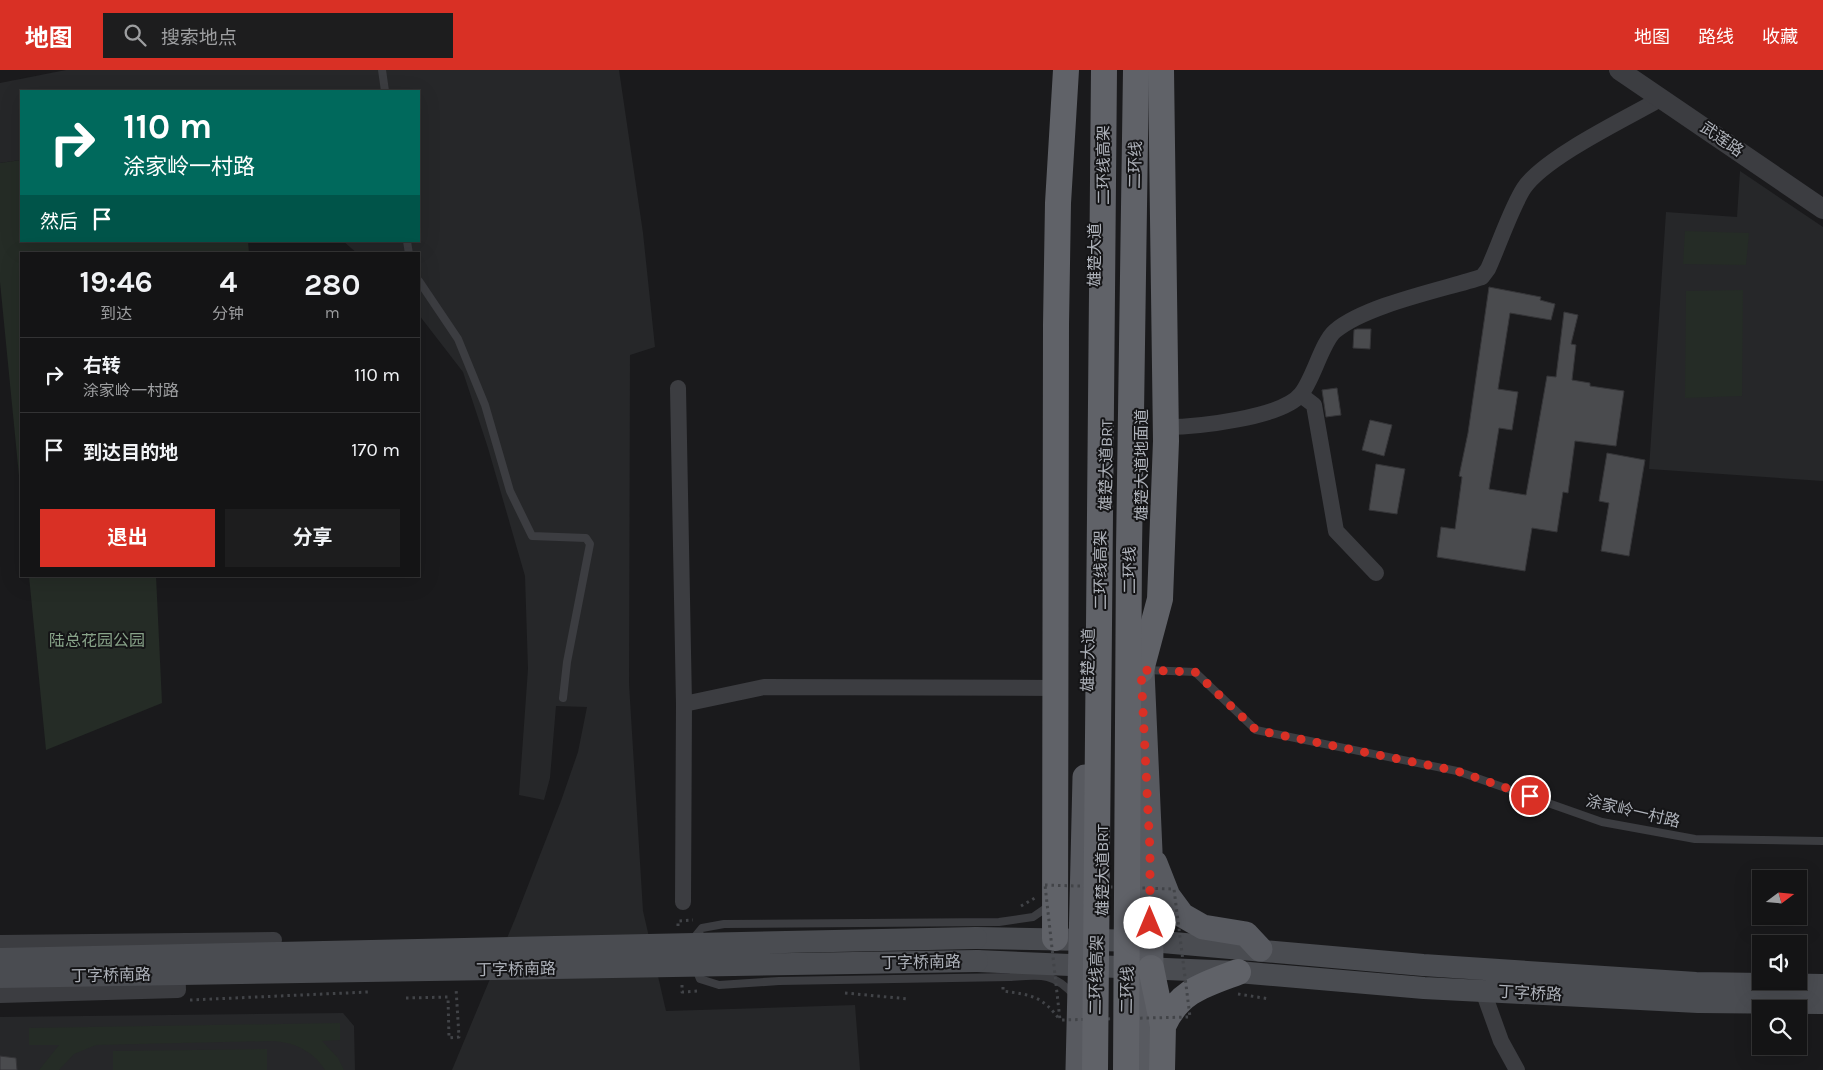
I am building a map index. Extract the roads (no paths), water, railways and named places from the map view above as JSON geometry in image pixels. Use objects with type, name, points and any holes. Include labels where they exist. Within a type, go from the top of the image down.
[{"type":"highway","points":[[1055,938],[1044,893],[1056,688],[1058,203],[1066,70]]},
{"type":"highway","name":"二环线高架","points":[[1095,1070],[1104,70]]},
{"type":"highway","name":"二环线","points":[[1126,1070],[1129,550],[1136,70]]},
{"type":"highway","points":[[1141,670],[1160,599],[1166,427],[1161,70]]},
{"type":"highway","points":[[1151,968],[1175,1025],[1162,1070]]},
{"type":"highway","points":[[1175,1025],[1168,1014],[1182,998],[1200,987],[1235,983]]},
{"type":"main road","name":"雄楚大道","points":[[1078,1070],[1094,295],[1094,70]]},
{"type":"main road","name":"雄楚大道地面道","points":[[1141,70],[1141,670],[1150,851],[1151,968],[1148,1070]]},
{"type":"main road","points":[[1150,851],[1168,896],[1182,915],[1203,927],[1246,934],[1260,949]]},
{"type":"main road","name":"丁字桥南路","points":[[0,959],[976,938],[1081,938],[1116,953]]},
{"type":"main road","name":"丁字桥路","points":[[1116,953],[1151,941],[1260,949],[1423,965],[1696,983],[1823,985]]},
{"type":"main road","name":"丁字桥南路","points":[[0,977],[976,962],[1080,965],[1116,953]]},
{"type":"main road","name":"丁字桥路","points":[[1116,953],[1151,968],[1235,983],[1483,991],[1698,1002],[1823,1004]]},
{"type":"street","name":"武莲路","points":[[1620,70],[1823,209]]},
{"type":"street","points":[[1376,573],[1336,531],[1312,401],[1334,332],[1363,313],[1482,277],[1488,269],[1525,188],[1532,181],[1558,157],[1662,98]]},
{"type":"street","points":[[678,388],[684,704],[683,902]]},
{"type":"street","points":[[1166,427],[1198,427],[1312,401]]},
{"type":"street","points":[[684,704],[764,687],[1056,688]]},
{"type":"street","points":[[0,944],[274,940]]},
{"type":"street","points":[[0,995],[178,990],[176,941]]},
{"type":"street","points":[[1483,991],[1500,1041],[1517,1070]]},
{"type":"lane","points":[[382,70],[385,90]]},
{"type":"lane","points":[[420,282],[458,338],[485,405],[510,491],[532,536],[586,538],[590,544],[567,662],[563,698]]},
{"type":"lane","name":"涂家岭一村路","points":[[1141,670],[1195,672],[1256,730],[1457,771],[1602,822],[1695,839],[1823,841]]},
{"type":"lane","points":[[1044,893],[1033,917],[999,922],[724,924],[702,928],[692,940],[692,960],[700,979],[719,985],[779,981],[1047,975],[1064,984],[1079,1000]]},
{"type":"lane","points":[[999,922],[1028,938]]},
{"type":"lane","points":[[1011,976],[1032,963]]},
{"type":"park label","name":"陆总花园公园","points":[[97,640]]}]
